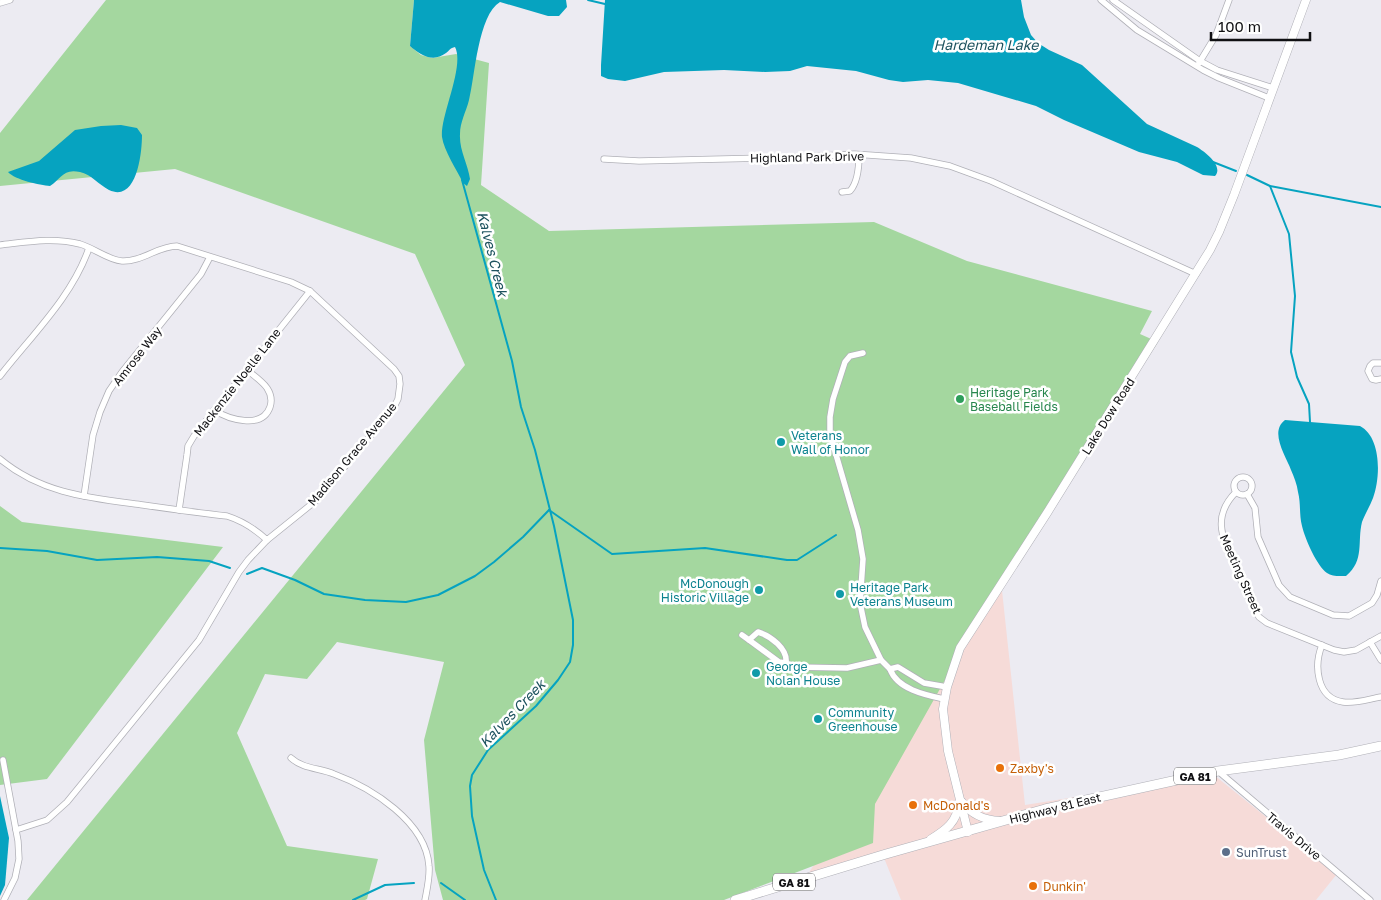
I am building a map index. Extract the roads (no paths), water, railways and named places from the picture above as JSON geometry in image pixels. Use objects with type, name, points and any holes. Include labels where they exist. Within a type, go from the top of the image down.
[{"type":"main road","name":"Highway 81 East","points":[[735,900],[1045,809],[1218,771],[1339,756],[1381,746]]},
{"type":"street","points":[[0,3],[10,0]]},
{"type":"street","points":[[1101,0],[1137,30],[1198,64],[1273,88]]},
{"type":"street","points":[[1112,0],[1219,78],[1269,98]]},
{"type":"street","points":[[1198,64],[1216,35],[1229,0]]},
{"type":"street","name":"Lake Dow Road","points":[[968,832],[947,745],[943,709],[947,688],[960,648],[1052,506],[1220,232],[1306,0]]},
{"type":"street","points":[[842,192],[850,191],[855,185],[859,155]]},
{"type":"street","name":"Highland Park Drive","points":[[604,159],[639,161],[859,155],[911,158],[960,170],[991,181],[1196,274]]},
{"type":"street","name":"Madison Grace Avenue","points":[[0,245],[50,240],[73,243],[120,261],[136,259],[172,246],[184,247],[291,282],[310,291],[394,369],[399,376],[400,392],[394,407],[318,499],[267,540],[248,560],[199,640],[67,802],[47,820],[16,830]]},
{"type":"street","points":[[0,376],[71,286],[82,266],[88,248]]},
{"type":"street","name":"Amrose Way","points":[[84,496],[93,436],[100,412],[110,391],[122,372],[201,274],[210,257]]},
{"type":"street","name":"Mackenzie Noelle Lane","points":[[179,510],[188,446],[214,410],[310,291]]},
{"type":"street","points":[[864,353],[856,353],[845,362],[833,399],[830,417],[830,434],[858,530],[863,559],[860,604],[864,627],[882,660],[890,668],[893,677],[910,688],[944,699]]},
{"type":"street","points":[[1381,363],[1373,363],[1368,371],[1372,379],[1381,379]]},
{"type":"street","points":[[214,410],[227,417],[248,420],[260,418],[267,412],[271,400],[269,390],[247,370]]},
{"type":"street","points":[[0,459],[34,482],[60,492],[235,519],[252,527],[267,540]]},
{"type":"street","points":[[1245,477],[1250,480],[1252,485],[1251,491],[1247,494],[1241,495],[1236,492],[1234,487],[1235,481],[1239,478],[1245,477]]},
{"type":"street","name":"Meeting Street","points":[[1236,492],[1224,508],[1222,533],[1259,617],[1266,622],[1334,650],[1349,652],[1356,650],[1381,636]]},
{"type":"street","points":[[1247,494],[1255,511],[1258,537],[1279,586],[1290,597],[1333,615],[1347,616],[1372,603],[1377,595],[1381,581]]},
{"type":"street","points":[[749,640],[758,632],[762,633],[786,652],[786,663]]},
{"type":"street","points":[[742,635],[778,662],[794,667],[847,668],[882,660]]},
{"type":"street","points":[[1370,642],[1381,660]]},
{"type":"street","points":[[1322,645],[1317,657],[1317,668],[1321,685],[1327,693],[1334,699],[1343,702],[1381,697]]},
{"type":"street","points":[[890,668],[898,667],[927,683],[947,688]]},
{"type":"street","points":[[924,694],[927,683]]},
{"type":"street","points":[[292,758],[299,764],[332,773],[360,785],[408,820],[419,834],[429,864],[429,878],[425,900]]},
{"type":"street","points":[[3,760],[16,830],[19,859],[15,878],[4,900]]},
{"type":"street","name":"Travis Drive","points":[[1218,771],[1370,900]]},
{"type":"street","points":[[960,799],[971,812],[979,817],[1004,821]]},
{"type":"street","points":[[922,844],[938,835],[954,820],[960,799]]},
{"type":"water","points":[[414,0],[566,0],[567,7],[559,16],[548,16],[500,2],[487,19],[478,47],[469,100],[460,130],[461,146],[470,179],[467,186],[463,183],[451,160],[442,137],[442,128],[457,66],[455,47],[441,56],[432,58],[422,55],[410,46]]},
{"type":"water","name":"Hardeman Lake","points":[[605,0],[1021,0],[1024,17],[1031,35],[1038,43],[1082,65],[1147,124],[1200,149],[1215,164],[1217,172],[1215,176],[1203,175],[1177,162],[1139,152],[1036,106],[958,83],[928,80],[903,82],[856,71],[807,66],[790,71],[724,70],[664,72],[625,81],[608,79],[601,76]]},
{"type":"water","points":[[121,125],[137,128],[142,135],[139,164],[132,183],[126,189],[118,192],[109,190],[88,175],[74,171],[66,173],[50,186],[22,180],[8,172],[39,161],[75,130]]},
{"type":"water","points":[[1285,420],[1360,426],[1367,431],[1372,439],[1378,468],[1376,489],[1362,522],[1356,564],[1346,576],[1331,575],[1323,570],[1306,538],[1301,522],[1297,486],[1280,444],[1278,431],[1280,425]]},
{"type":"water","points":[[0,796],[9,838],[5,885],[0,896]]},
{"type":"waterway","points":[[588,0],[605,4]]},
{"type":"waterway","points":[[1213,162],[1236,171]]},
{"type":"waterway","points":[[1247,175],[1270,186],[1381,207]]},
{"type":"waterway","name":"Kalves Creek","points":[[462,180],[512,361],[521,407],[535,450],[554,526],[573,620],[573,645],[570,662],[558,680],[536,706],[488,750],[472,775],[470,786],[472,816],[484,870],[496,900]]},
{"type":"waterway","points":[[1270,186],[1289,234],[1295,296],[1291,352],[1297,377],[1309,404],[1310,422]]},
{"type":"waterway","name":"Kalves Creek","points":[[549,510],[612,554],[705,548],[797,560],[836,535]]},
{"type":"waterway","points":[[247,574],[262,568],[295,580],[324,594],[365,600],[406,602],[438,595],[475,576],[523,537],[549,510]]},
{"type":"waterway","points":[[0,548],[47,551],[97,560],[157,557],[209,561],[230,568]]},
{"type":"waterway","points":[[353,900],[385,885],[414,883]]},
{"type":"waterway","points":[[441,883],[465,900]]},
{"type":"place","name":"Heritage Park Baseball Fields","points":[[960,399]]},
{"type":"place","name":"Veterans Wall of Honor","points":[[781,442]]},
{"type":"place","name":"McDonough Historic Village","points":[[759,590]]},
{"type":"place","name":"Heritage Park Veterans Museum","points":[[840,594]]},
{"type":"place","name":"George Nolan House","points":[[756,673]]},
{"type":"place","name":"Community Greenhouse","points":[[818,719]]},
{"type":"place","name":"Zaxby's","points":[[1000,768]]},
{"type":"place","name":"McDonald's","points":[[913,805]]},
{"type":"place","name":"SunTrust","points":[[1226,852]]},
{"type":"place","name":"Dunkin'","points":[[1033,886]]}]
